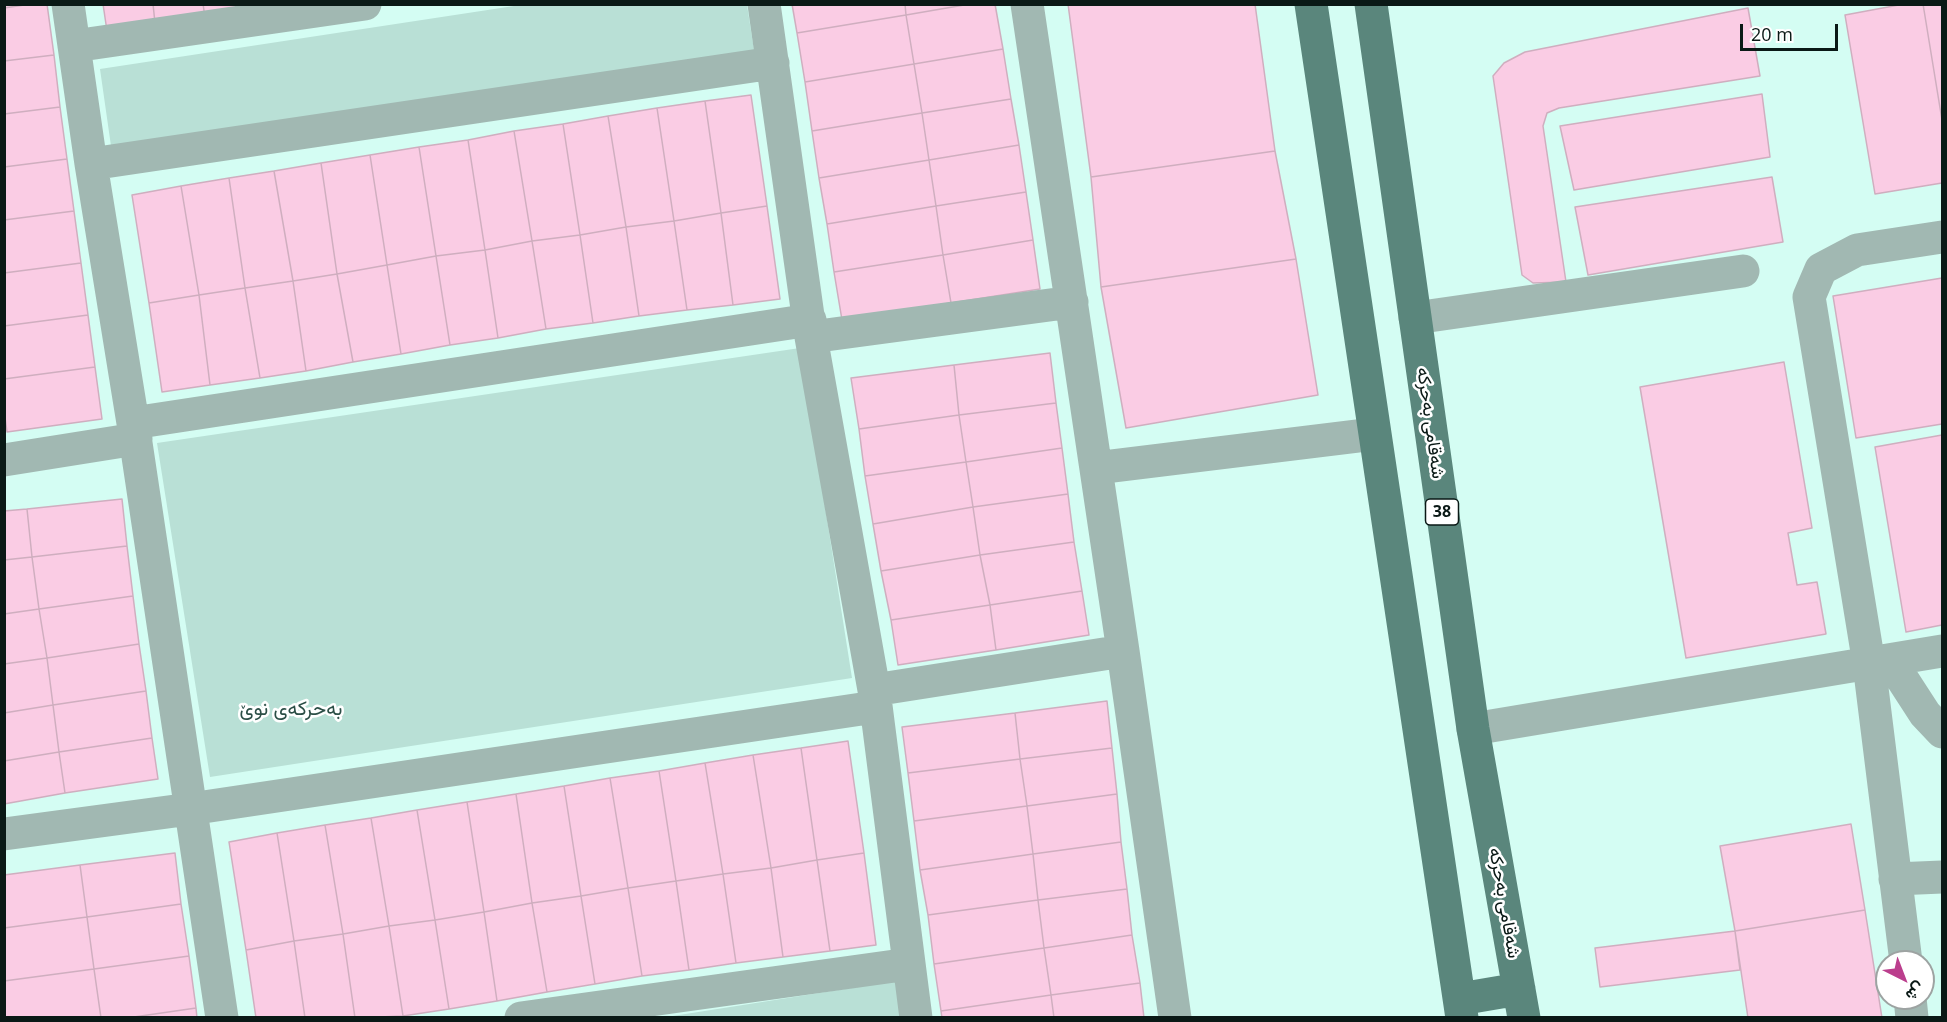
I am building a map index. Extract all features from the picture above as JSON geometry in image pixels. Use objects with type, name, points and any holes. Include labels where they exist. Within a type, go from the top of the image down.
[{"type":"main road","points":[[1311,4],[1461,1008],[1522,1003]]},
{"type":"main road","name":"شەقامی بەحرکە","points":[[1371,4],[1473,729],[1522,1003]]},
{"type":"street","points":[[68,4],[222,1017]]},
{"type":"street","points":[[74,46],[365,4]]},
{"type":"street","points":[[764,4],[810,329],[875,698],[916,1017]]},
{"type":"street","points":[[1027,4],[1123,651],[1174,1017]]},
{"type":"street","points":[[91,164],[773,63]]},
{"type":"street","points":[[1905,950],[1896,879],[1880,662],[1809,297],[1821,269],[1857,250],[1942,237]]},
{"type":"street","points":[[1415,318],[1743,271]]},
{"type":"street","points":[[4,460],[134,431],[810,329],[1072,302]]},
{"type":"street","points":[[1096,468],[1374,434]]},
{"type":"street","points":[[4,834],[190,809],[875,698],[1123,651]]},
{"type":"street","points":[[1473,729],[1942,651]]},
{"type":"street","points":[[1880,662],[1942,732]]},
{"type":"street","points":[[1896,879],[1942,877]]},
{"type":"street","points":[[521,1017],[909,964]]},
{"type":"shaded area","points":[[527,4],[747,5],[754,50],[111,146],[100,69]]},
{"type":"shaded area","points":[[800,348],[852,678],[210,777],[157,443]]},
{"type":"shaded area","points":[[902,980],[908,1018],[660,1018]]},
{"type":"building","points":[[4,4],[31,4],[4,8]]},
{"type":"building","points":[[47,4],[54,55],[4,61],[4,8]]},
{"type":"building","points":[[103,4],[153,4],[155,23],[107,31]]},
{"type":"building","points":[[153,4],[203,4],[205,17],[155,23]]},
{"type":"building","points":[[203,4],[251,4],[205,17]]},
{"type":"building","points":[[792,4],[905,4],[906,15],[797,33]]},
{"type":"building","points":[[905,4],[970,4],[906,15]]},
{"type":"building","points":[[970,4],[995,4],[1003,49],[914,64],[906,15]]},
{"type":"building","points":[[1068,4],[1255,4],[1275,151],[1091,177]]},
{"type":"building","points":[[1904,4],[1923,4],[1942,120],[1942,183],[1875,194],[1845,15]]},
{"type":"building","points":[[1923,4],[1942,4],[1942,120]]},
{"type":"building","points":[[1748,8],[1760,76],[1559,108],[1547,113],[1543,126],[1566,282],[1533,283],[1522,275],[1493,76],[1504,63],[1525,52]]},
{"type":"building","points":[[906,15],[914,64],[805,82],[797,33]]},
{"type":"building","points":[[1003,49],[1011,99],[922,113],[914,64]]},
{"type":"building","points":[[54,55],[60,107],[4,114],[4,61]]},
{"type":"building","points":[[914,64],[922,113],[812,131],[805,82]]},
{"type":"building","points":[[1762,94],[1770,157],[1574,190],[1560,126]]},
{"type":"building","points":[[751,95],[767,206],[721,213],[705,101]]},
{"type":"building","points":[[1011,99],[1019,145],[929,160],[922,113]]},
{"type":"building","points":[[705,101],[721,213],[674,221],[657,108]]},
{"type":"building","points":[[60,107],[67,159],[4,167],[4,114]]},
{"type":"building","points":[[657,108],[674,221],[626,227],[608,116]]},
{"type":"building","points":[[922,113],[929,160],[819,178],[812,131]]},
{"type":"building","points":[[608,116],[626,227],[580,235],[563,124]]},
{"type":"building","points":[[563,124],[580,235],[532,241],[514,131]]},
{"type":"building","points":[[514,131],[532,241],[485,250],[468,140]]},
{"type":"building","points":[[468,140],[485,250],[436,256],[419,147]]},
{"type":"building","points":[[1019,145],[1026,192],[936,206],[929,160]]},
{"type":"building","points":[[419,147],[436,256],[387,265],[370,155]]},
{"type":"building","points":[[1275,151],[1296,259],[1101,287],[1091,177]]},
{"type":"building","points":[[370,155],[387,265],[337,274],[321,163]]},
{"type":"building","points":[[67,159],[74,211],[4,220],[4,167]]},
{"type":"building","points":[[929,160],[936,206],[827,224],[819,178]]},
{"type":"building","points":[[321,163],[337,274],[293,281],[274,171]]},
{"type":"building","points":[[274,171],[293,281],[245,288],[229,178]]},
{"type":"building","points":[[1772,177],[1783,242],[1588,275],[1575,207]]},
{"type":"building","points":[[229,178],[245,288],[199,295],[181,186]]},
{"type":"building","points":[[181,186],[199,295],[149,303],[132,195]]},
{"type":"building","points":[[1026,192],[1033,240],[943,255],[936,206]]},
{"type":"building","points":[[767,206],[780,299],[733,305],[721,213]]},
{"type":"building","points":[[936,206],[943,255],[834,272],[827,224]]},
{"type":"building","points":[[74,211],[81,263],[4,273],[4,220]]},
{"type":"building","points":[[721,213],[733,305],[687,310],[674,221]]},
{"type":"building","points":[[674,221],[687,310],[639,316],[626,227]]},
{"type":"building","points":[[626,227],[639,316],[593,323],[580,235]]},
{"type":"building","points":[[580,235],[593,323],[546,329],[532,241]]},
{"type":"building","points":[[1033,240],[1040,289],[951,303],[943,255]]},
{"type":"building","points":[[532,241],[546,329],[498,338],[485,250]]},
{"type":"building","points":[[485,250],[498,338],[450,345],[436,256]]},
{"type":"building","points":[[943,255],[951,303],[842,320],[834,272]]},
{"type":"building","points":[[436,256],[450,345],[401,354],[387,265]]},
{"type":"building","points":[[1296,259],[1318,395],[1126,428],[1101,287]]},
{"type":"building","points":[[81,263],[88,315],[4,326],[4,273]]},
{"type":"building","points":[[387,265],[401,354],[353,362],[337,274]]},
{"type":"building","points":[[337,274],[353,362],[306,371],[293,281]]},
{"type":"building","points":[[1942,278],[1942,424],[1856,438],[1833,296]]},
{"type":"building","points":[[293,281],[306,371],[260,378],[245,288]]},
{"type":"building","points":[[245,288],[260,378],[210,385],[199,295]]},
{"type":"building","points":[[199,295],[210,385],[162,392],[149,303]]},
{"type":"building","points":[[88,315],[95,367],[4,379],[4,326]]},
{"type":"building","points":[[1050,353],[1056,403],[959,415],[954,365]]},
{"type":"building","points":[[1784,362],[1812,528],[1788,533],[1797,585],[1817,582],[1826,634],[1686,658],[1640,387]]},
{"type":"building","points":[[954,365],[959,415],[859,429],[851,378]]},
{"type":"building","points":[[95,367],[102,419],[7,432],[4,379]]},
{"type":"building","points":[[1056,403],[1062,448],[966,462],[959,415]]},
{"type":"building","points":[[959,415],[966,462],[865,476],[859,429]]},
{"type":"building","points":[[1942,435],[1942,625],[1906,632],[1875,447]]},
{"type":"building","points":[[1062,448],[1068,494],[973,507],[966,462]]},
{"type":"building","points":[[966,462],[973,507],[873,524],[865,476]]},
{"type":"building","points":[[1068,494],[1074,542],[980,555],[973,507]]},
{"type":"building","points":[[122,499],[127,546],[32,557],[27,509]]},
{"type":"building","points":[[973,507],[980,555],[881,571],[873,524]]},
{"type":"building","points":[[27,509],[32,557],[4,560],[4,511]]},
{"type":"building","points":[[1074,542],[1082,591],[990,605],[980,555]]},
{"type":"building","points":[[127,546],[133,596],[39,609],[32,557]]},
{"type":"building","points":[[980,555],[990,605],[891,620],[881,571]]},
{"type":"building","points":[[32,557],[39,609],[4,614],[4,560]]},
{"type":"building","points":[[1082,591],[1089,635],[996,650],[990,605]]},
{"type":"building","points":[[133,596],[139,644],[47,658],[39,609]]},
{"type":"building","points":[[990,605],[996,650],[898,665],[891,620]]},
{"type":"building","points":[[39,609],[47,658],[4,664],[4,614]]},
{"type":"building","points":[[139,644],[146,691],[53,705],[47,658]]},
{"type":"building","points":[[47,658],[53,705],[4,713],[4,664]]},
{"type":"building","points":[[146,691],[152,738],[59,752],[53,705]]},
{"type":"building","points":[[1107,701],[1112,748],[1020,759],[1015,713]]},
{"type":"building","points":[[53,705],[59,752],[4,761],[4,713]]},
{"type":"building","points":[[1015,713],[1020,759],[908,773],[902,727]]},
{"type":"building","points":[[152,738],[158,779],[65,793],[59,752]]},
{"type":"building","points":[[848,741],[864,853],[817,860],[801,748]]},
{"type":"building","points":[[801,748],[817,860],[771,868],[753,755]]},
{"type":"building","points":[[1112,748],[1117,794],[1027,806],[1020,759]]},
{"type":"building","points":[[59,752],[65,793],[4,804],[4,761]]},
{"type":"building","points":[[753,755],[771,868],[723,874],[705,763]]},
{"type":"building","points":[[1020,759],[1027,806],[914,821],[908,773]]},
{"type":"building","points":[[705,763],[723,874],[676,881],[659,771]]},
{"type":"building","points":[[659,771],[676,881],[628,888],[610,778]]},
{"type":"building","points":[[610,778],[628,888],[581,896],[564,786]]},
{"type":"building","points":[[564,786],[581,896],[532,903],[516,794]]},
{"type":"building","points":[[516,794],[532,903],[484,912],[467,802]]},
{"type":"building","points":[[1117,794],[1121,842],[1033,854],[1027,806]]},
{"type":"building","points":[[467,802],[484,912],[435,920],[417,810]]},
{"type":"building","points":[[1027,806],[1033,854],[920,870],[914,821]]},
{"type":"building","points":[[417,810],[435,920],[389,926],[371,818]]},
{"type":"building","points":[[371,818],[389,926],[343,934],[325,825]]},
{"type":"building","points":[[1851,824],[1865,910],[1735,931],[1720,846]]},
{"type":"building","points":[[325,825],[343,934],[294,941],[277,833]]},
{"type":"building","points":[[277,833],[294,941],[246,950],[229,842]]},
{"type":"building","points":[[1121,842],[1127,889],[1038,900],[1033,854]]},
{"type":"building","points":[[175,853],[181,904],[87,917],[80,865]]},
{"type":"building","points":[[864,853],[876,945],[830,951],[817,860]]},
{"type":"building","points":[[1033,854],[1038,900],[928,915],[920,870]]},
{"type":"building","points":[[817,860],[830,951],[783,957],[771,868]]},
{"type":"building","points":[[80,865],[87,917],[4,928],[4,875]]},
{"type":"building","points":[[771,868],[783,957],[736,963],[723,874]]},
{"type":"building","points":[[723,874],[736,963],[689,970],[676,881]]},
{"type":"building","points":[[676,881],[689,970],[642,976],[628,888]]},
{"type":"building","points":[[628,888],[642,976],[595,984],[581,896]]},
{"type":"building","points":[[1127,889],[1132,935],[1044,948],[1038,900]]},
{"type":"building","points":[[581,896],[595,984],[547,992],[532,903]]},
{"type":"building","points":[[1038,900],[1044,948],[934,964],[928,915]]},
{"type":"building","points":[[532,903],[547,992],[497,1001],[484,912]]},
{"type":"building","points":[[181,904],[189,956],[94,969],[87,917]]},
{"type":"building","points":[[1865,910],[1875,974],[1875,1010],[1881,1010],[1882,1018],[1748,1018],[1735,931]]},
{"type":"building","points":[[484,912],[497,1001],[449,1009],[435,920]]},
{"type":"building","points":[[87,917],[94,969],[4,981],[4,928]]},
{"type":"building","points":[[435,920],[449,1009],[403,1016],[389,926]]},
{"type":"building","points":[[389,926],[403,1016],[355,1018],[343,934]]},
{"type":"building","points":[[1735,931],[1740,970],[1600,987],[1595,948]]},
{"type":"building","points":[[343,934],[355,1018],[305,1018],[294,941]]},
{"type":"building","points":[[1132,935],[1140,983],[1051,995],[1044,948]]},
{"type":"building","points":[[294,941],[305,1018],[256,1018],[246,950]]},
{"type":"building","points":[[1044,948],[1051,995],[941,1011],[934,964]]},
{"type":"building","points":[[189,956],[196,1008],[127,1018],[101,1018],[94,969]]},
{"type":"building","points":[[94,969],[101,1018],[4,1018],[4,981]]},
{"type":"building","points":[[1140,983],[1144,1018],[1054,1018],[1051,995]]},
{"type":"building","points":[[1051,995],[1054,1018],[942,1018],[941,1011]]},
{"type":"building","points":[[196,1008],[197,1018],[127,1018]]},
{"type":"district","name":"بەحرکەی نوێ","points":[[291,709]]}]
